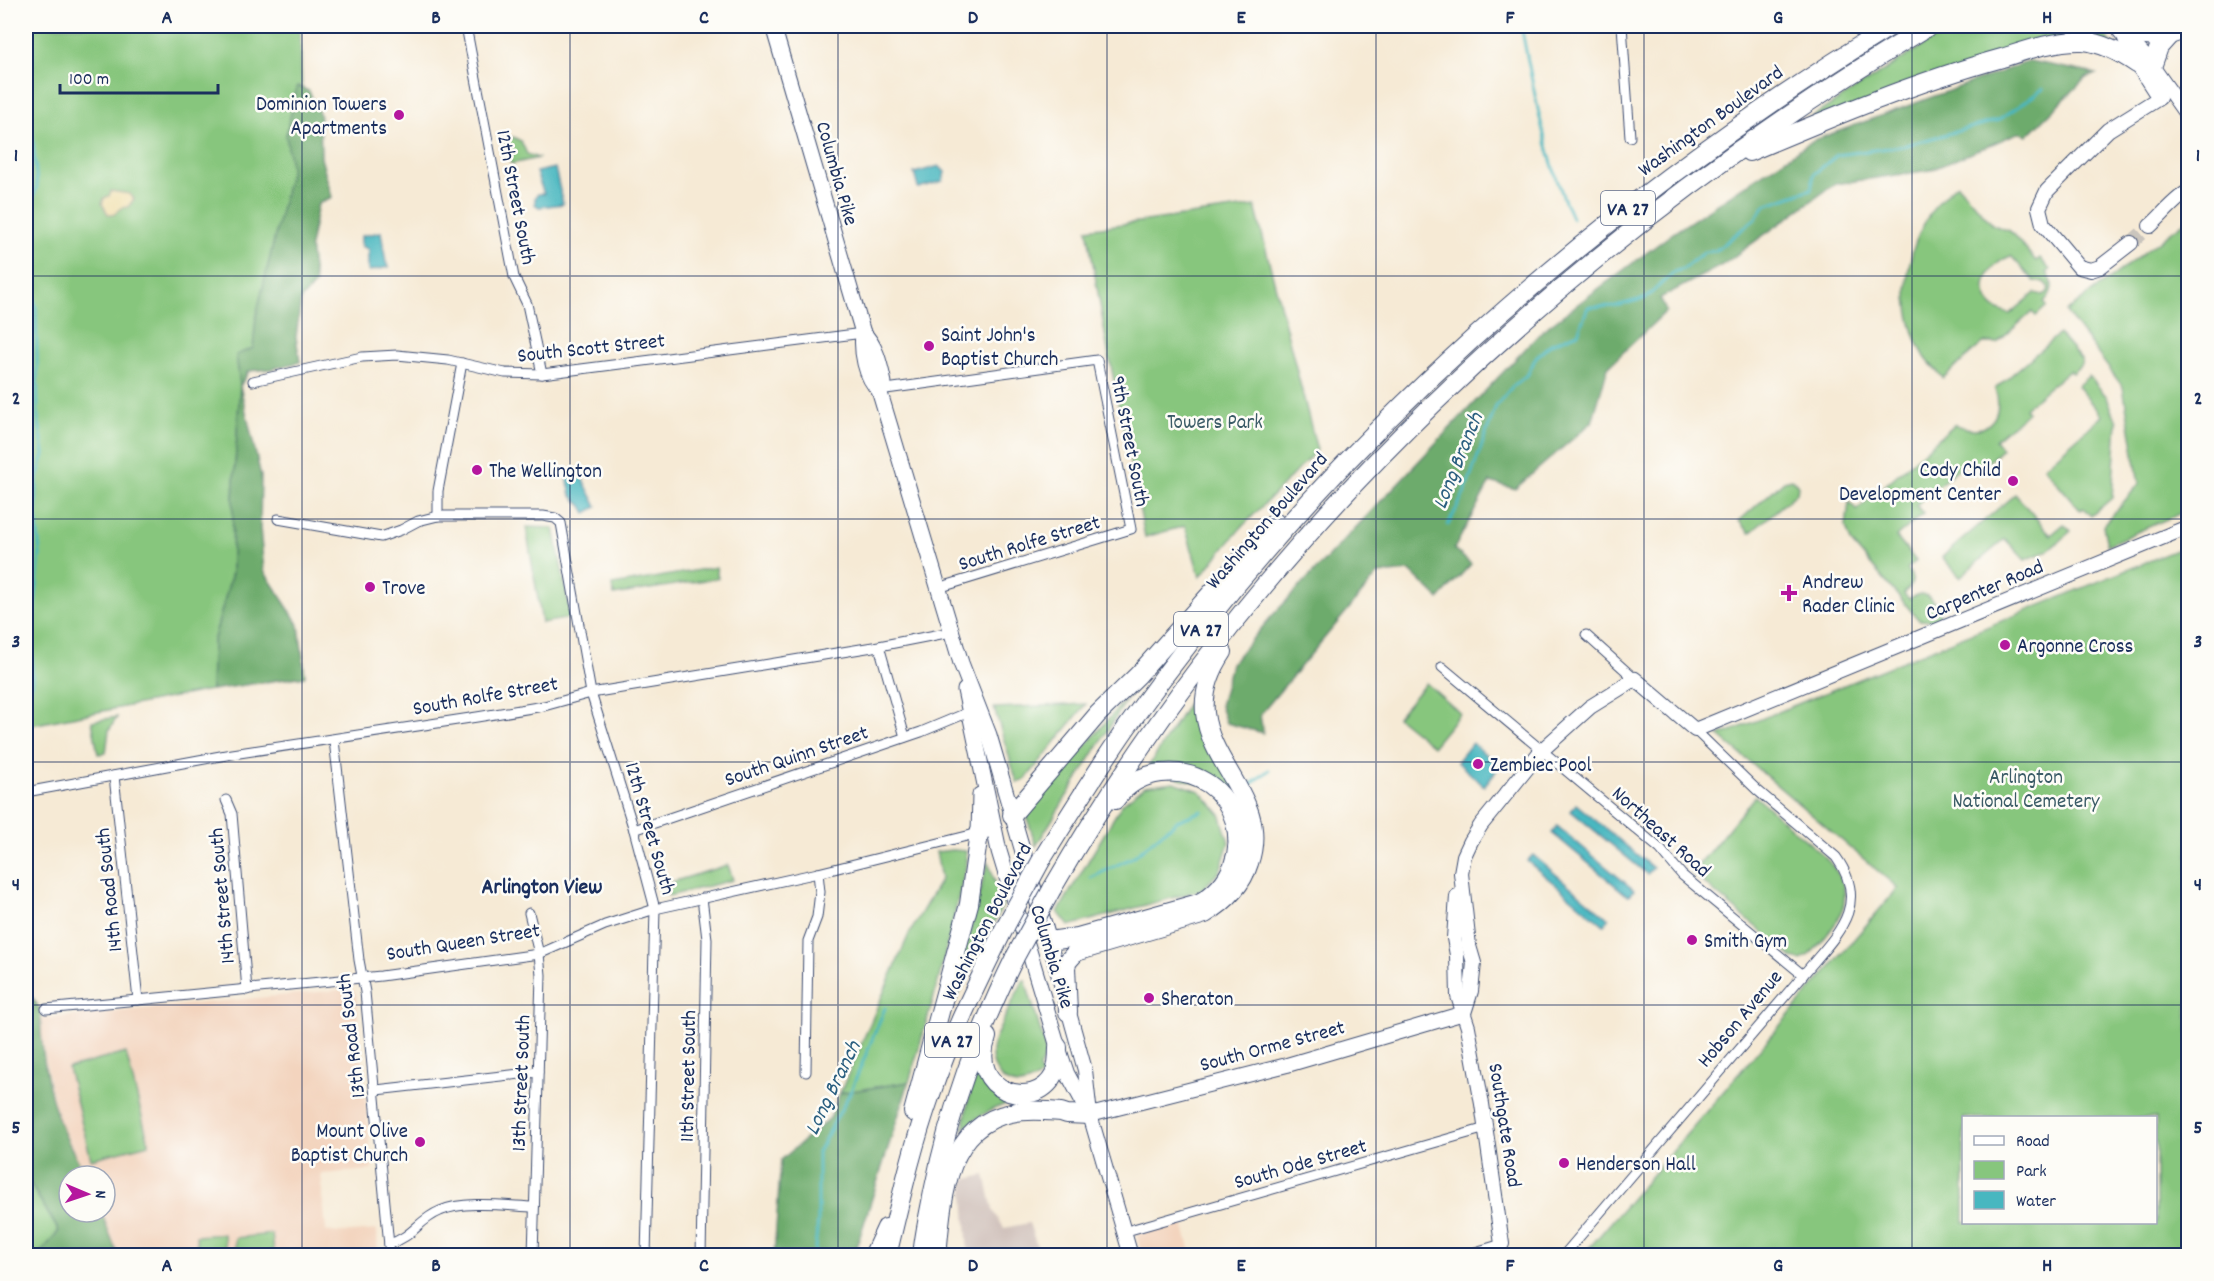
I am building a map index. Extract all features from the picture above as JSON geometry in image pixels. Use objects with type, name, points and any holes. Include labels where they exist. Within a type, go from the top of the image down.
[{"type":"highway","name":"Washington Boulevard","points":[[887,1256],[911,1159],[930,1097],[970,1000],[1006,925],[1042,859],[1110,751],[1194,637],[1314,496],[1387,420],[1491,323],[1614,219],[1729,132],[1891,26]]},
{"type":"highway","name":"Washington Boulevard","points":[[934,1185],[945,1136],[964,1072],[1015,957],[1052,889],[1095,816],[1159,721],[1205,659],[1279,570],[1357,482],[1439,399],[1502,340],[1604,253],[1717,166],[1796,110],[1929,26]]},
{"type":"highway","points":[[2121,28],[2147,37],[2168,37]]},
{"type":"highway","points":[[1717,166],[1835,115],[1902,90],[1987,62],[2044,47],[2069,42],[2089,42],[2109,48],[2150,73],[2159,47],[2168,37],[2188,28]]},
{"type":"highway","points":[[1012,815],[1098,714],[1138,675],[1254,545],[1328,469],[1387,420]]},
{"type":"highway","points":[[1068,1012],[1066,967],[1076,952],[1205,914],[1233,893],[1247,869],[1253,845],[1251,817],[1242,794],[1211,735],[1205,712],[1206,695],[1209,678],[1216,663],[1279,570]]},
{"type":"highway","points":[[1048,942],[1078,937],[1199,903],[1214,893],[1231,872],[1237,854],[1237,827],[1230,809],[1219,794],[1194,777],[1166,772],[1141,778],[1121,793],[1084,850],[1052,889]]},
{"type":"highway","points":[[911,1159],[913,1113],[987,830]]},
{"type":"highway","points":[[1015,957],[983,1049],[982,1059],[985,1070],[992,1081],[1002,1089],[1018,1093],[1034,1092],[1043,1087],[1054,1074],[1058,1047]]},
{"type":"highway","points":[[937,1256],[949,1171],[961,1146],[973,1132],[995,1118],[1012,1112],[1061,1112],[1090,1115]]},
{"type":"highway","points":[[922,1256],[934,1185]]},
{"type":"highway","name":"VA 27","points":[[928,1256],[934,1185]]},
{"type":"highway","points":[[873,1256],[900,1203]]},
{"type":"main road","name":"Columbia Pike","points":[[773,26],[863,333],[862,348],[873,384],[879,390],[961,663],[980,709],[1048,942]]},
{"type":"main road","name":"Columbia Pike","points":[[961,663],[976,747],[980,791],[987,830],[1058,1047]]},
{"type":"main road","name":"South Queen Street","points":[[987,830],[1012,815]]},
{"type":"street","name":"12th Street South","points":[[466,26],[514,277],[527,304],[542,374]]},
{"type":"street","points":[[1622,26],[1630,137]]},
{"type":"street","points":[[2121,28],[2150,73],[2159,98],[2108,130],[2048,191],[2039,208],[2043,224],[2079,267],[2091,270],[2100,267],[2131,243]]},
{"type":"street","points":[[2150,73],[2182,98],[2188,117]]},
{"type":"street","points":[[2150,226],[2184,194]]},
{"type":"street","name":"South Scott Street","points":[[253,381],[362,357],[381,356],[416,356],[505,373],[542,374],[863,333]]},
{"type":"street","name":"9th Street South","points":[[879,390],[1096,360],[1131,529]]},
{"type":"street","points":[[278,519],[381,537],[401,531],[418,520],[438,516],[438,491],[462,363]]},
{"type":"street","name":"12th Street South","points":[[438,516],[543,516],[555,518],[561,523],[591,693],[634,830],[655,909],[646,1256]]},
{"type":"street","name":"Carpenter Road","points":[[1695,730],[2188,527]]},
{"type":"street","name":"South Rolfe Street","points":[[938,588],[1131,529]]},
{"type":"street","name":"South Rolfe Street","points":[[26,792],[228,755],[536,707],[591,693],[951,632]]},
{"type":"street","name":"Hobson Avenue","points":[[1563,1256],[1841,929],[1850,910],[1852,889],[1846,870],[1836,857],[1757,790],[1695,730],[1586,635]]},
{"type":"street","points":[[879,646],[904,737]]},
{"type":"street","name":"Northeast Road","points":[[1442,667],[1660,849],[1682,875],[1803,975]]},
{"type":"street","name":"Southgate Road","points":[[1502,1244],[1486,1128],[1464,1013],[1473,982],[1474,963],[1469,946],[1461,882],[1464,856],[1481,825],[1541,751],[1590,707],[1635,679]]},
{"type":"street","name":"South Quinn Street","points":[[634,830],[921,732],[969,712]]},
{"type":"street","name":"13th Road South","points":[[334,740],[376,1090],[390,1256]]},
{"type":"street","name":"14th Road South","points":[[114,776],[138,1000]]},
{"type":"street","name":"14th Street South","points":[[226,800],[232,814],[247,990]]},
{"type":"street","name":"South Queen Street","points":[[46,1009],[247,990],[539,954],[605,925],[655,909],[818,873],[987,830]]},
{"type":"street","points":[[806,1072],[808,941],[818,917],[820,892],[818,873]]},
{"type":"street","name":"11th Street South","points":[[701,1256],[707,951],[702,898]]},
{"type":"street","name":"13th Street South","points":[[529,913],[539,954],[541,975],[533,1256]]},
{"type":"street","name":"Columbia Pike","points":[[1048,942],[1085,1070],[1090,1115],[1131,1256]]},
{"type":"street","name":"South Orme Street","points":[[1090,1115],[1286,1065],[1464,1013]]},
{"type":"street","name":"Columbia Pike","points":[[1058,1047],[1067,1072],[1090,1115]]},
{"type":"street","points":[[376,1090],[538,1072]]},
{"type":"street","name":"South Ode Street","points":[[1123,1232],[1486,1128]]},
{"type":"street","points":[[389,1244],[401,1241],[426,1219],[448,1208],[490,1205],[534,1207]]},
{"type":"street","points":[[1462,1256],[1502,1244]]},
{"type":"shaded area","points":[[353,990],[356,995],[372,1170],[321,1174],[326,1231],[338,1233],[377,1230],[378,1255],[118,1255],[106,1224],[117,1224],[117,1164],[80,1164],[59,1121],[50,1085],[40,1026],[41,1019]]},
{"type":"shaded area","points":[[985,1175],[993,1210],[1004,1228],[1029,1223],[1040,1255],[968,1255],[963,1180]]},
{"type":"shaded area","points":[[1182,1220],[1192,1255],[1142,1255],[1136,1235]]},
{"type":"green space","points":[[26,26],[300,26],[305,193],[283,315],[240,386],[233,498],[232,573],[213,642],[211,690],[26,726]]},
{"type":"green space","points":[[1959,26],[2100,26],[2114,47],[2091,37],[1807,120],[1927,43]]},
{"type":"green space","points":[[2030,61],[2096,74],[2086,78],[2027,136],[2020,132],[1931,170],[1835,184],[1722,265],[1660,298],[1666,311],[1608,367],[1592,422],[1515,489],[1490,482],[1454,549],[1471,564],[1439,599],[1410,571],[1378,574],[1260,715],[1263,733],[1226,723],[1220,706],[1231,664],[1271,617],[1543,330],[1673,233],[1812,141]]},
{"type":"green space","points":[[297,86],[309,91],[320,115],[321,158],[332,197],[318,204],[310,246],[315,284],[301,299],[296,337],[300,362],[271,369],[248,371],[240,386],[236,355],[253,348],[256,316],[291,168],[286,135]]},
{"type":"green space","points":[[513,137],[521,141],[527,154],[538,158],[511,164],[505,139]]},
{"type":"green space","points":[[1957,184],[1993,225],[2010,231],[2036,261],[2040,258],[2050,270],[2047,273],[2052,284],[2051,292],[2044,303],[2047,306],[2036,316],[2032,312],[1997,343],[1983,343],[1943,378],[1925,357],[1915,335],[1909,312],[1907,288],[1909,264],[1916,241],[1926,220]],"holes":[[[2011,256],[2035,282],[2044,282],[2049,288],[2047,293],[2043,295],[2035,293],[2010,314],[1990,304],[1986,295],[1987,277],[2001,261]]]},
{"type":"green space","name":"Towers Park","points":[[1255,206],[1317,450],[1240,529],[1200,577],[1185,526],[1145,537],[1108,351],[1087,229]]},
{"type":"green space","points":[[2188,219],[2188,510],[2107,545],[2103,526],[2139,484],[2123,387],[2066,312]]},
{"type":"green space","points":[[2059,334],[2082,361],[2081,365],[2072,373],[2069,370],[2025,408],[2028,412],[1995,440],[2002,449],[1984,466],[1982,464],[1975,469],[1967,461],[1916,505],[1923,514],[1896,537],[1916,561],[1907,569],[1912,582],[1904,594],[1909,599],[1919,594],[1928,596],[1940,613],[1939,617],[1933,621],[1919,620],[1851,542],[1846,527],[1849,502],[1857,510],[1955,424],[1975,429],[1990,423],[1997,409],[1998,400],[1995,389]]},
{"type":"green space","points":[[2089,376],[2107,397],[2117,422],[2112,498],[2091,516],[2083,508],[2080,510],[2044,467],[2102,416],[2077,386]]},
{"type":"green space","points":[[240,386],[261,476],[260,528],[264,571],[299,625],[305,676],[211,690],[213,642],[232,573],[233,498]]},
{"type":"green space","points":[[1792,479],[1798,485],[1797,493],[1750,533],[1739,521],[1784,481]]},
{"type":"green space","points":[[2015,494],[2051,535],[2064,524],[2071,531],[2049,550],[2025,560],[2005,539],[1960,577],[1942,557]]},
{"type":"green space","points":[[526,527],[554,528],[571,618],[542,623]]},
{"type":"green space","name":"Arlington National Cemetery","points":[[2188,545],[2188,1255],[1583,1255],[1898,888],[1719,736]]},
{"type":"green space","points":[[716,567],[718,578],[614,595],[612,585]]},
{"type":"green space","points":[[1426,683],[1460,713],[1433,746],[1397,717]]},
{"type":"green space","points":[[1196,691],[1200,693],[1244,806],[1225,791],[1147,769]]},
{"type":"green space","points":[[1130,694],[1036,846],[1026,815]]},
{"type":"green space","points":[[1086,704],[1025,780],[1017,782],[994,708]]},
{"type":"green space","points":[[117,717],[109,730],[106,753],[98,754],[92,721]]},
{"type":"green space","points":[[1174,782],[1200,791],[1220,814],[1229,842],[1220,871],[1201,890],[1069,926],[1058,912],[1122,804],[1145,786]]},
{"type":"green space","points":[[1755,796],[1824,856],[1840,878],[1844,890],[1844,902],[1840,916],[1817,947],[1801,960],[1793,958],[1692,873]]},
{"type":"green space","points":[[966,851],[966,867],[937,986],[909,1082],[840,1093],[909,934],[941,879],[936,852]]},
{"type":"green space","points":[[988,861],[1003,905],[955,1002],[952,1000]]},
{"type":"green space","points":[[728,865],[733,880],[669,896],[664,892],[662,885]]},
{"type":"green space","points":[[1025,980],[1045,1045],[1045,1055],[1039,1069],[1042,1075],[1030,1082],[1016,1085],[1007,1082],[997,1072],[993,1064],[992,1050],[1000,1027]]},
{"type":"green space","points":[[26,989],[41,1010],[43,1051],[55,1109],[80,1164],[57,1164],[57,1224],[106,1224],[118,1255],[39,1255],[59,1231],[26,1177]]},
{"type":"green space","points":[[126,1053],[149,1144],[91,1159],[68,1068]]},
{"type":"green space","points":[[979,1068],[1017,1101],[988,1112],[963,1129],[970,1093]]},
{"type":"green space","points":[[909,1082],[854,1255],[774,1255],[781,1160],[830,1118],[840,1093]]},
{"type":"green space","points":[[26,1177],[59,1231],[39,1255],[26,1255]]},
{"type":"green space","points":[[224,1234],[226,1255],[198,1255],[196,1236]]},
{"type":"green space","points":[[272,1234],[274,1251],[236,1255],[235,1238]]},
{"type":"sand","points":[[111,191],[130,194],[134,199],[128,207],[122,208],[113,215],[108,214],[102,204]]},
{"type":"water","points":[[939,166],[945,172],[943,181],[918,188],[914,173]]},
{"type":"water","points":[[555,168],[563,204],[539,207],[535,204],[535,198],[538,194],[544,194],[536,172]]},
{"type":"water","points":[[381,232],[386,263],[389,267],[370,271],[368,270],[368,249],[361,246],[361,236]]},
{"type":"water","points":[[578,470],[597,507],[586,513],[571,495],[567,477]]},
{"type":"water","name":"Zembiec Pool","points":[[1472,743],[1500,766],[1484,786],[1457,762]]},
{"type":"water","points":[[1576,804],[1653,868],[1647,874],[1571,811]]},
{"type":"water","points":[[1557,826],[1634,890],[1628,896],[1552,833]]},
{"type":"water","points":[[1533,855],[1609,919],[1604,925],[1527,861]]},
{"type":"waterway","points":[[26,701],[32,683],[32,635],[40,554],[36,514],[37,478],[44,454],[38,417],[36,307],[28,273],[30,249],[28,216],[37,186],[29,97],[33,26]]},
{"type":"waterway","name":"Long Branch","points":[[1521,26],[1547,148],[1572,218]]},
{"type":"waterway","points":[[1448,525],[1465,492],[1496,406],[1512,387],[1528,374],[1536,357],[1551,344],[1578,333],[1588,307],[1616,306],[1646,298],[1674,272],[1683,269],[1704,252],[1715,251],[1755,219],[1765,205],[1811,189],[1814,174],[1837,155],[1903,146],[1999,120],[2043,89]]},
{"type":"waterway","name":"Long Branch","points":[[1249,786],[1269,770]]},
{"type":"waterway","name":"Long Branch","points":[[1091,878],[1133,857],[1177,821],[1202,811]]},
{"type":"waterway","name":"Long Branch","points":[[814,1256],[818,1221],[818,1152],[850,1093],[885,1008]]},
{"type":"tunnel","points":[[2131,243],[2150,226]]},
{"type":"place","name":"Dominion Towers Apartments","points":[[399,115]]},
{"type":"place","name":"Saint John's Baptist Church","points":[[929,346]]},
{"type":"place","name":"The Wellington","points":[[477,470]]},
{"type":"place","name":"Cody Child Development Center","points":[[2013,481]]},
{"type":"place","name":"Trove","points":[[370,587]]},
{"type":"place","name":"Andrew Rader Clinic","points":[[1789,593]]},
{"type":"place","name":"Argonne Cross","points":[[2005,645]]},
{"type":"place","name":"Zembiec Pool","points":[[1478,764]]},
{"type":"place","name":"Smith Gym","points":[[1692,940]]},
{"type":"place","name":"Sheraton","points":[[1149,998]]},
{"type":"place","name":"Mount Olive Baptist Church","points":[[420,1142]]},
{"type":"place","name":"Henderson Hall","points":[[1564,1163]]},
{"type":"district","name":"Arlington View","points":[[542,885]]}]
